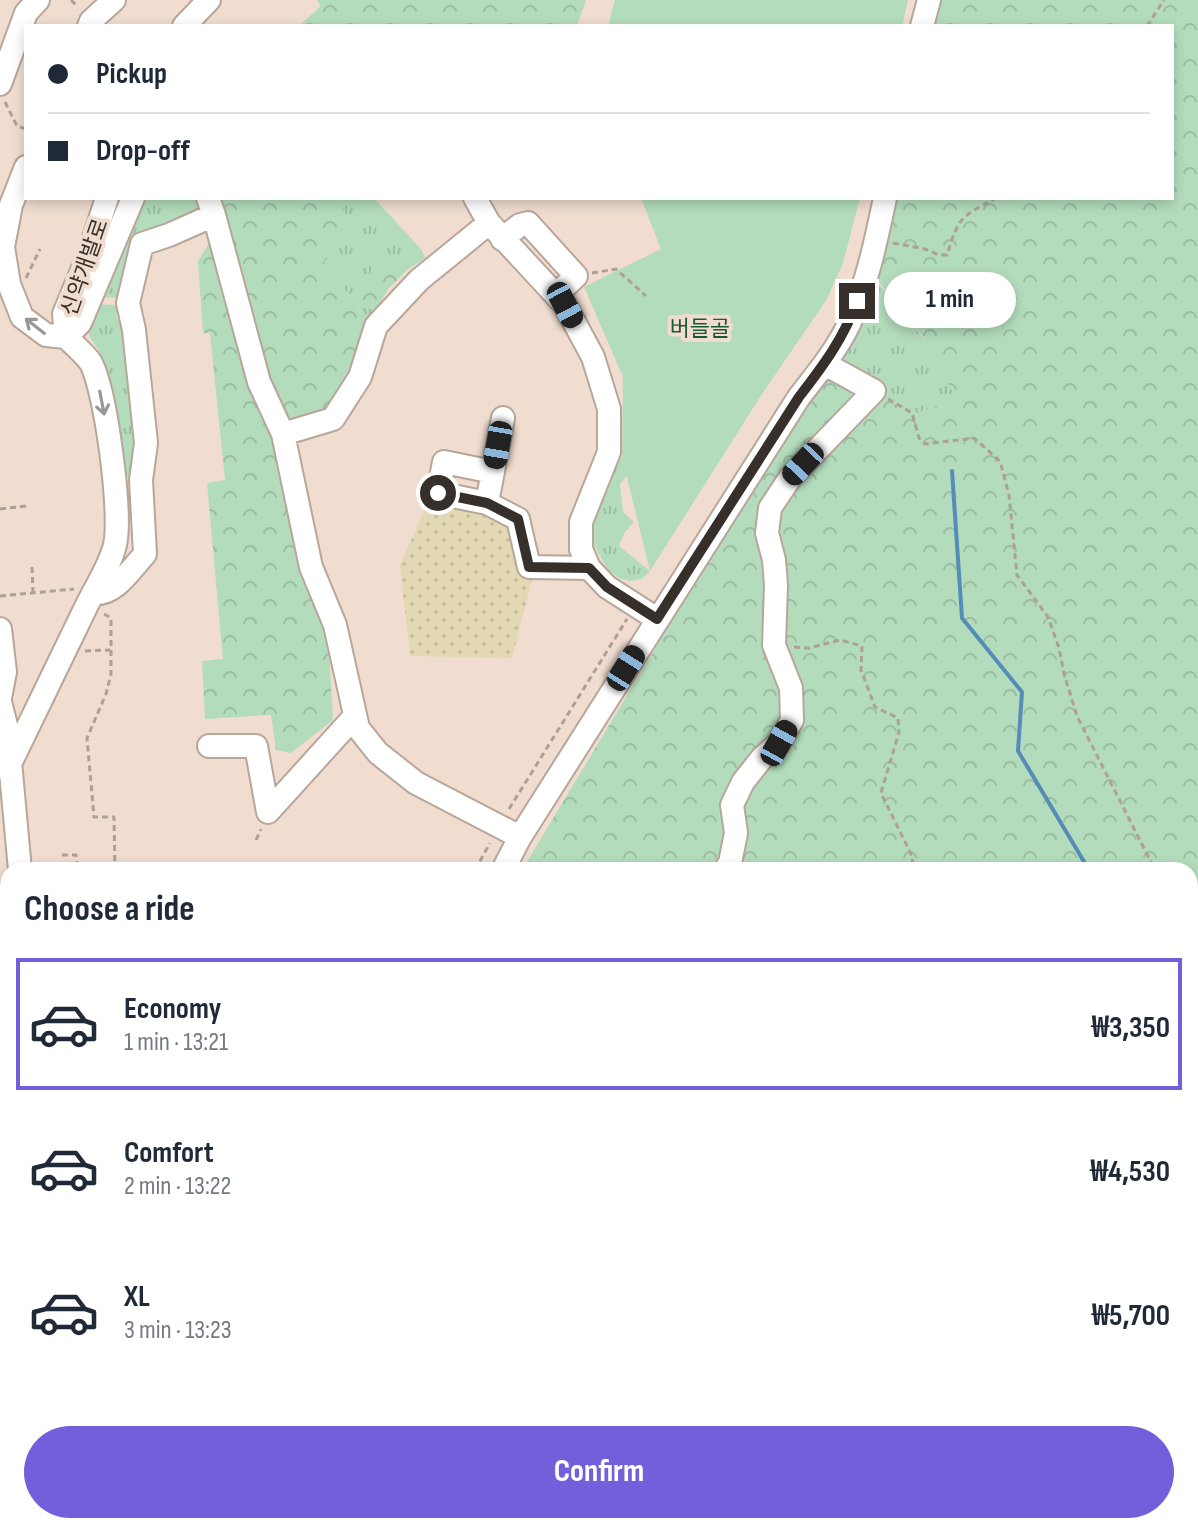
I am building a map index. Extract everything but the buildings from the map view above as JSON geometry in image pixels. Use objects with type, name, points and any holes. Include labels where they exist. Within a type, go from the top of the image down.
[{"type":"street","points":[[0,84],[26,13],[38,0]]},
{"type":"street","points":[[90,24],[114,0]]},
{"type":"street","points":[[186,24],[209,0]]},
{"type":"street","points":[[923,24],[929,0]]},
{"type":"street","points":[[5,767],[103,576],[115,546],[117,526],[109,441],[98,383],[90,362],[66,337],[46,335],[22,317],[9,284],[3,247],[11,205],[24,172]]},
{"type":"street","name":"신약개발로","points":[[66,337],[64,314],[106,200]]},
{"type":"street","points":[[66,337],[80,323],[132,200]]},
{"type":"street","points":[[476,200],[496,231],[565,305],[593,357],[609,409],[609,452],[581,522],[581,549],[589,568],[607,587],[657,619]]},
{"type":"street","points":[[507,862],[657,619],[848,326],[867,276],[885,200]]},
{"type":"street","points":[[90,599],[112,589],[145,554],[141,480],[146,443],[134,330],[128,303],[142,244],[169,235],[211,207],[259,382],[283,434],[311,567],[335,625],[358,728],[378,753],[416,783],[520,837]]},
{"type":"street","points":[[283,434],[333,419],[360,377],[376,326],[419,280],[496,231],[528,223],[576,276],[556,295]]},
{"type":"street","points":[[730,862],[736,833],[732,805],[743,782],[779,743],[792,720],[791,688],[774,645],[776,585],[767,533],[770,508],[790,478],[874,391],[825,364]]},
{"type":"street","points":[[487,503],[503,418]]},
{"type":"street","points":[[493,472],[444,462],[438,493],[487,503],[518,519],[529,567],[589,568]]},
{"type":"street","points":[[0,629],[5,672],[0,700],[7,729],[5,767],[19,862]]},
{"type":"street","points":[[209,746],[256,746],[268,812],[355,716]]},
{"type":"path","points":[[1148,24],[1164,0]]},
{"type":"path","points":[[0,92],[17,126],[24,128]]},
{"type":"path","points":[[888,243],[947,255],[956,226],[966,214],[992,200]]},
{"type":"path","points":[[16,300],[40,249]]},
{"type":"path","points":[[576,276],[616,269],[646,296]]},
{"type":"path","points":[[874,391],[912,413],[919,438],[925,444],[974,438],[1000,461],[1009,495],[1017,575],[1048,617],[1077,716],[1151,862]]},
{"type":"path","points":[[0,509],[26,506]]},
{"type":"path","points":[[32,567],[33,593]]},
{"type":"path","points":[[0,596],[82,588],[111,618],[111,674],[87,738],[94,817],[114,817],[115,862]]},
{"type":"path","points":[[505,816],[635,605]]},
{"type":"path","points":[[774,645],[809,648],[840,640],[862,646],[861,670],[875,707],[898,718],[899,732],[881,793],[912,862]]},
{"type":"path","points":[[479,862],[494,836]]},
{"type":"path","points":[[62,855],[76,855],[77,862]]},
{"type":"green space","points":[[317,0],[586,0],[578,24],[301,24],[321,6]]},
{"type":"green space","points":[[615,0],[908,0],[902,24],[609,24]]},
{"type":"green space","points":[[936,0],[1198,0],[1198,862],[527,862],[821,365],[913,414],[957,400],[923,337],[869,270],[886,200],[1174,200],[1174,24],[930,24]]},
{"type":"green space","points":[[138,200],[206,200],[209,207],[139,237],[120,298],[96,297]]},
{"type":"green space","points":[[211,200],[342,200],[350,231],[324,262],[369,322],[354,374],[328,415],[288,425],[266,389]]},
{"type":"green space","points":[[341,200],[376,200],[421,249],[425,258],[407,270],[393,254],[369,322],[324,262],[349,231]]},
{"type":"green space","name":"버들골","points":[[642,200],[859,200],[843,263],[827,299],[762,394],[650,571],[622,457],[623,377],[584,287],[661,249]]},
{"type":"green space","points":[[211,240],[278,433],[328,630],[333,720],[291,753],[276,750],[271,715],[205,719],[202,661],[223,659],[207,483],[225,480],[210,333],[203,333],[198,261]]},
{"type":"green space","points":[[393,254],[407,270],[388,289],[374,313],[360,298],[373,265]]},
{"type":"green space","points":[[873,277],[927,343],[961,407],[917,421],[825,371]]},
{"type":"green space","points":[[93,304],[117,305],[117,317],[127,332],[131,352],[137,476],[123,478],[113,446],[103,363],[89,336]]},
{"type":"green space","points":[[622,457],[627,476],[620,484],[623,512],[634,522],[619,546],[650,571],[642,579],[630,581],[608,570],[591,540],[590,526],[616,463]]},
{"type":"sand","points":[[428,503],[492,515],[540,548],[512,658],[410,656],[400,565]]},
{"type":"waterway","points":[[952,471],[962,618],[1022,692],[1018,751],[1084,862]]},
{"type":"route","points":[[438,493],[487,503],[518,519],[529,567],[589,568],[607,587],[657,619],[799,397],[825,364],[848,326],[857,301]]}]
